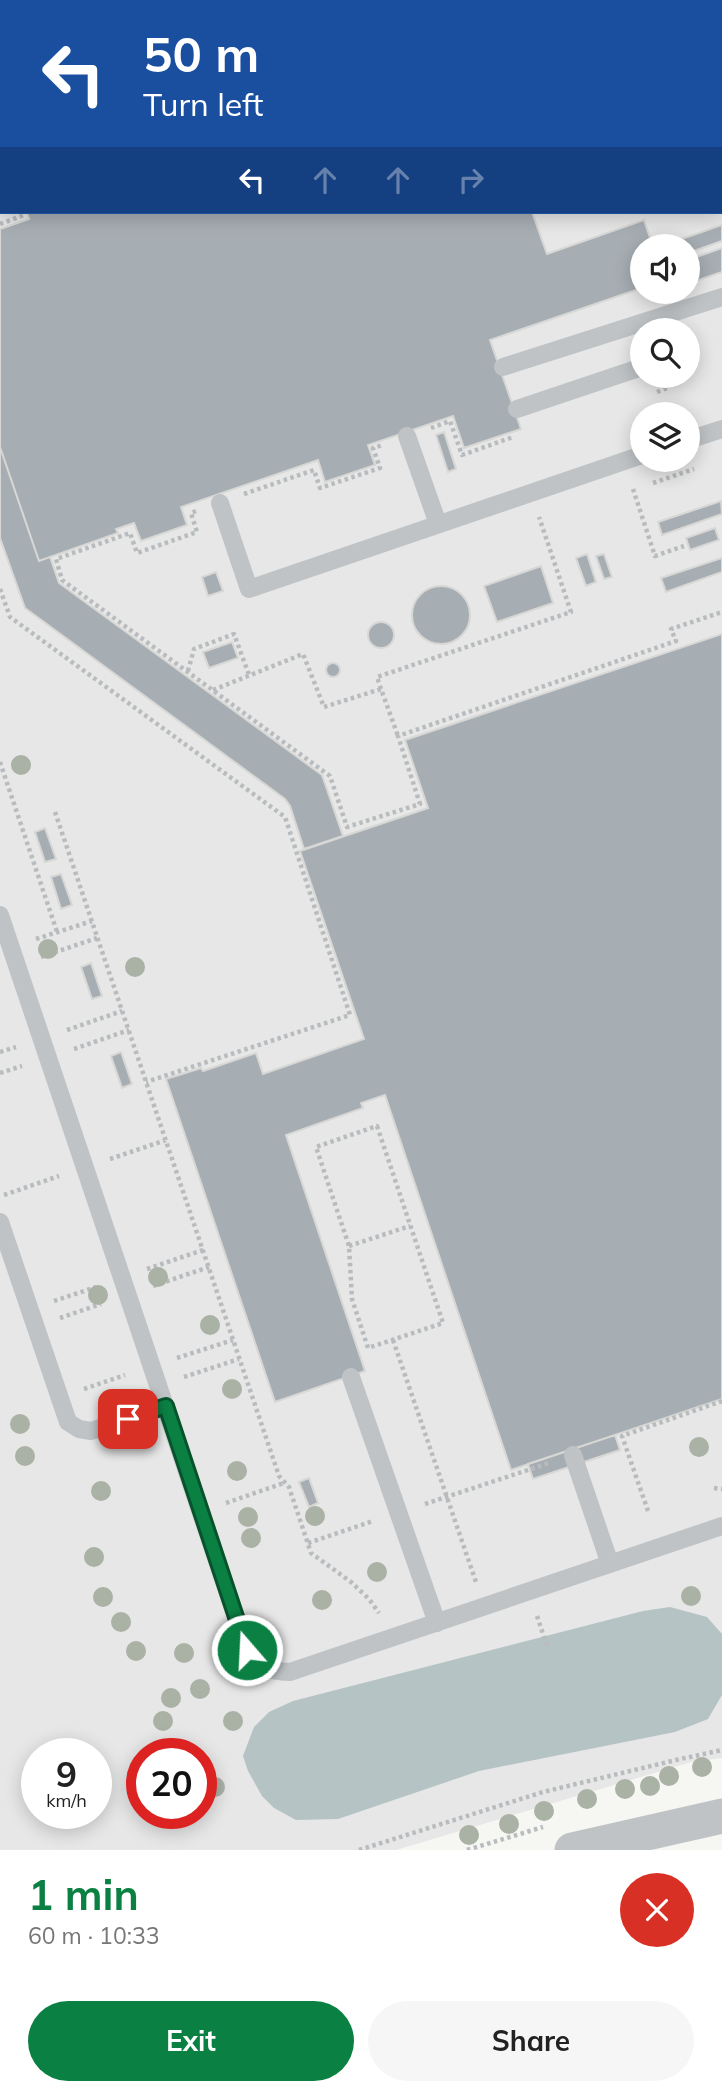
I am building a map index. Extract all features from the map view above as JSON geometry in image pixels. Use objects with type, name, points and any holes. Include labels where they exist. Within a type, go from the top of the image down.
[{"type":"street","points":[[572,1850],[722,1816]]},
{"type":"lane","points":[[668,318],[722,297]]},
{"type":"lane","points":[[503,366],[630,331]]},
{"type":"lane","points":[[517,409],[630,371]]},
{"type":"lane","points":[[700,436],[722,429]]},
{"type":"lane","points":[[407,436],[438,524]]},
{"type":"lane","points":[[220,503],[249,589],[630,460]]},
{"type":"lane","points":[[0,915],[247,1650],[257,1663],[272,1672],[290,1672],[722,1526]]},
{"type":"lane","points":[[0,1222],[68,1422],[91,1432],[166,1406]]},
{"type":"lane","points":[[351,1377],[437,1623]]},
{"type":"lane","points":[[573,1455],[610,1564]]},
{"type":"path","points":[[0,224],[24,214]]},
{"type":"path","points":[[654,393],[667,388]]},
{"type":"path","points":[[522,434],[462,455],[450,421],[373,448],[380,468],[320,488],[314,470],[191,513],[197,532],[137,553],[130,533],[56,559],[62,579],[330,776],[347,827],[420,804],[377,677],[571,612],[531,493]]},
{"type":"path","points":[[633,489],[655,556],[684,546]]},
{"type":"path","points":[[0,589],[10,617],[285,817],[349,1015],[146,1082]]},
{"type":"path","points":[[398,736],[676,641],[671,629],[722,612]]},
{"type":"path","points":[[188,671],[194,649],[234,634],[249,675]]},
{"type":"path","points":[[213,690],[303,654],[324,707],[381,689]]},
{"type":"path","points":[[0,762],[57,932]]},
{"type":"path","points":[[55,811],[279,1476],[289,1487],[311,1553],[351,1581],[369,1599],[379,1613],[387,1639]]},
{"type":"path","points":[[14,957],[57,932],[92,921]]},
{"type":"path","points":[[14,957],[97,938]]},
{"type":"path","points":[[377,1126],[410,1226],[443,1323],[368,1348],[352,1299],[349,1246],[316,1147],[377,1126]]},
{"type":"path","points":[[349,1246],[410,1226]]},
{"type":"path","points":[[393,1340],[484,1606]]},
{"type":"path","points":[[648,1511],[622,1436],[722,1401]]},
{"type":"path","points":[[308,1544],[573,1455]]},
{"type":"path","points":[[201,1511],[285,1482]]},
{"type":"path","points":[[714,1489],[722,1489]]},
{"type":"path","points":[[537,1615],[548,1649]]},
{"type":"path","points":[[359,1850],[543,1792],[722,1751]]},
{"type":"shaded area","points":[[0,214],[722,214],[722,1758],[691,1762],[396,1850],[0,1850]]},
{"type":"shaded area","points":[[670,1607],[707,1617],[722,1634],[722,1695],[708,1719],[675,1732],[479,1771],[338,1819],[296,1820],[274,1808],[262,1796],[248,1771],[243,1756],[254,1727],[269,1712],[293,1701],[643,1611]]},
{"type":"building","points":[[28,214],[533,214],[547,254],[644,220],[649,234],[630,234],[630,292],[490,340],[521,429],[464,448],[453,416],[368,445],[375,465],[325,482],[318,460],[181,507],[187,525],[141,541],[134,523],[116,529],[118,533],[39,561],[0,447],[0,229],[29,219]]},
{"type":"building","points":[[722,225],[722,241],[700,249],[700,234],[696,234]]},
{"type":"building","points":[[722,248],[722,272],[700,280],[700,256]]},
{"type":"building","points":[[444,432],[456,469],[448,472],[436,435]]},
{"type":"building","points":[[0,447],[39,561],[50,557],[59,583],[322,775],[343,836],[304,849],[290,806],[285,799],[25,608],[0,538]]},
{"type":"building","points":[[721,501],[722,514],[662,535],[658,522]]},
{"type":"building","points":[[715,528],[719,540],[690,550],[686,538]]},
{"type":"building","points":[[587,554],[596,582],[586,586],[576,558]]},
{"type":"building","points":[[604,554],[612,577],[604,579],[596,556]]},
{"type":"building","points":[[722,558],[722,572],[666,592],[661,578]]},
{"type":"building","points":[[541,566],[553,603],[497,622],[484,586]]},
{"type":"building","points":[[216,572],[223,591],[208,596],[202,577]]},
{"type":"building","points":[[441,586],[462,594],[470,615],[462,636],[441,644],[420,636],[412,615],[420,594]]},
{"type":"building","points":[[381,622],[390,626],[394,635],[390,644],[381,648],[372,644],[368,635],[372,626]]},
{"type":"building","points":[[722,634],[722,1399],[511,1470],[385,1095],[361,1103],[363,1108],[286,1135],[365,1371],[275,1402],[166,1079],[201,1068],[203,1071],[256,1053],[263,1074],[364,1039],[300,851],[428,808],[405,740]]},
{"type":"building","points":[[232,642],[238,658],[209,668],[203,652]]},
{"type":"building","points":[[333,663],[338,665],[338,675],[333,677],[328,675],[326,670],[328,665]]},
{"type":"building","points":[[45,828],[56,859],[45,862],[35,832]]},
{"type":"building","points":[[61,874],[72,905],[61,909],[51,877]]},
{"type":"building","points":[[91,963],[102,996],[92,999],[81,967]]},
{"type":"building","points":[[121,1052],[132,1084],[122,1088],[111,1056]]},
{"type":"building","points":[[615,1435],[620,1450],[533,1479],[528,1464]]},
{"type":"building","points":[[309,1478],[318,1503],[309,1507],[299,1482]]},
{"type":"route","points":[[128,1419],[166,1406],[247,1650]]}]
